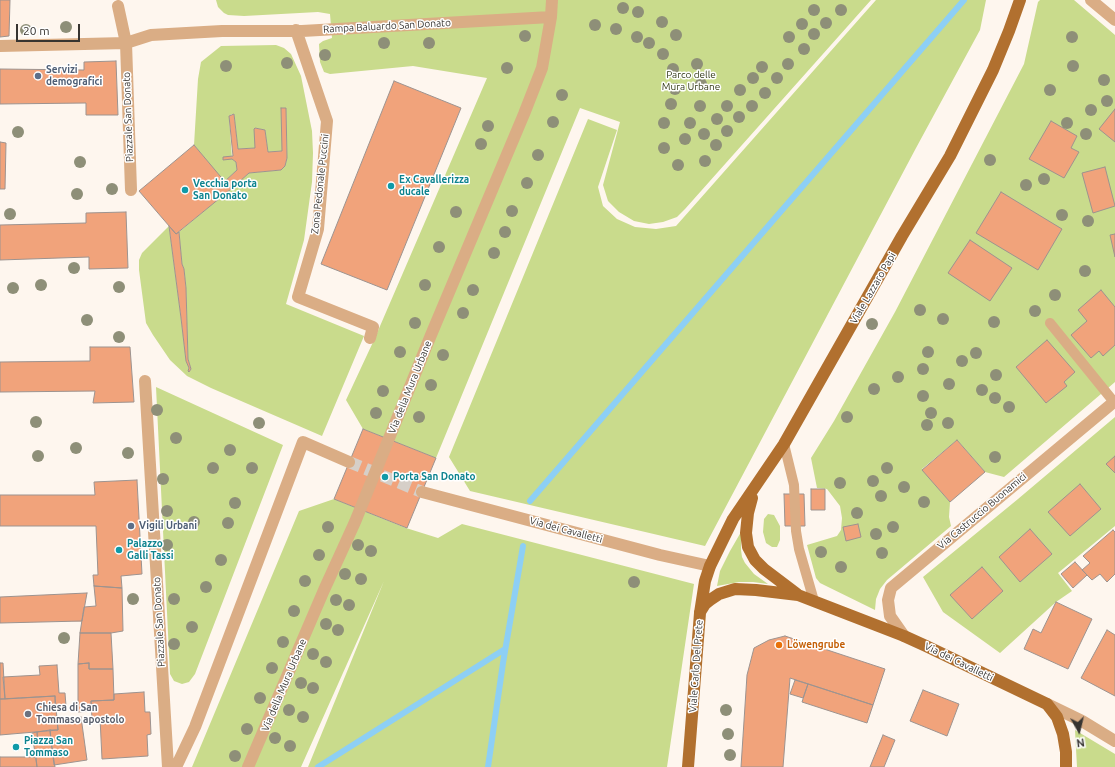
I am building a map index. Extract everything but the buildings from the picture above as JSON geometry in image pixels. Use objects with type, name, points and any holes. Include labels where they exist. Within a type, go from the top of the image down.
[{"type":"main road","name":"Viale Lazzaro Papi","points":[[710,566],[733,519],[784,444],[902,236],[950,156],[993,70],[1020,0]]},
{"type":"main road","points":[[756,486],[748,513],[746,533],[748,547],[755,560],[764,569],[798,595]]},
{"type":"main road","name":"Viale Carlo Del Prete","points":[[688,767],[700,613],[705,581],[710,566]]},
{"type":"main road","points":[[700,613],[705,604],[713,597],[735,589],[744,588],[798,595]]},
{"type":"main road","name":"Via dei Cavalletti","points":[[798,595],[904,636],[1047,704]]},
{"type":"main road","points":[[1047,704],[1057,718],[1063,734],[1066,752],[1066,767]]},
{"type":"street","name":"Via della Mura Urbane","points":[[248,767],[355,522],[431,335],[524,114],[542,68],[551,17],[552,0]]},
{"type":"street","points":[[1091,0],[1115,20]]},
{"type":"street","name":"Piazzale San Donato","points":[[118,6],[126,43],[130,190]]},
{"type":"street","name":"Rampa Baluardo San Donato","points":[[126,43],[151,35],[296,30],[551,17]]},
{"type":"street","name":"Zona Pedonale Puccini","points":[[296,30],[327,121],[318,229],[298,297],[373,327],[370,338]]},
{"type":"street","points":[[0,46],[126,43]]},
{"type":"street","name":"Piazzale San Donato","points":[[145,381],[168,767]]},
{"type":"street","name":"Via Castruccio Buonamici","points":[[904,636],[890,616],[888,600],[891,588],[1114,401]]},
{"type":"street","points":[[176,767],[195,727],[304,442],[349,462]]},
{"type":"street","name":"Via dei Cavalletti","points":[[422,492],[660,555],[710,566]]},
{"type":"street","name":"Via dei Cavalletti","points":[[1047,704],[1082,721],[1115,741]]},
{"type":"lane","points":[[1050,323],[1114,401]]},
{"type":"lane","points":[[784,444],[794,485],[796,531],[799,549],[814,600]]},
{"type":"green space","name":"Parco delle Mura Urbane","points":[[216,0],[871,0],[677,217],[663,222],[649,224],[634,221],[619,212],[608,201],[603,185],[620,122],[580,108],[436,458],[363,429],[346,400],[374,340],[487,78],[413,66],[330,74],[324,72],[320,62],[319,44],[332,38],[330,14],[318,12],[244,16],[228,15],[218,7]]},
{"type":"green space","points":[[876,0],[986,0],[980,30],[705,546],[470,491],[449,457],[588,119],[617,130],[598,187],[603,206],[617,219],[635,227],[656,229],[676,226]]},
{"type":"green space","points":[[1040,0],[1074,0],[1115,35],[1115,382],[1004,477],[985,472],[957,440],[922,469],[950,502],[949,517],[951,526],[887,580],[880,589],[876,599],[875,610],[820,583],[816,578],[807,545],[837,536],[841,530],[842,518],[840,506],[827,489],[817,488],[811,458],[834,421],[895,312],[1024,64],[1038,2]]},
{"type":"green space","points":[[276,45],[284,48],[291,54],[301,76],[312,131],[313,153],[312,182],[304,240],[286,304],[364,336],[322,436],[211,388],[187,376],[170,360],[146,323],[139,270],[139,260],[142,253],[169,226],[186,360],[189,372],[191,369],[188,359],[186,288],[179,232],[249,173],[281,170],[285,166],[287,158],[286,108],[282,108],[282,151],[268,152],[265,130],[255,128],[255,148],[238,149],[234,114],[232,114],[229,116],[232,159],[236,162],[237,170],[224,182],[194,145],[198,79],[201,62],[221,46]]},
{"type":"green space","points":[[156,387],[283,445],[195,674],[189,682],[182,684],[174,681],[170,674]]},
{"type":"green space","points":[[1115,417],[1115,526],[1058,573],[1072,591],[1056,602],[1000,653],[943,612],[923,577]]},
{"type":"green space","points":[[334,499],[406,528],[438,538],[462,524],[694,584],[667,767],[308,767],[384,581],[301,767],[192,767],[299,511]]},
{"type":"green space","points":[[768,514],[774,515],[780,526],[780,540],[777,547],[772,547],[766,543],[763,532],[764,519]]},
{"type":"green space","points":[[741,532],[741,550],[745,563],[754,574],[768,584],[739,582],[717,586],[720,571]]},
{"type":"green space","points":[[1075,730],[1115,754],[1115,767],[1077,767]]},
{"type":"waterway","points":[[530,501],[964,0]]},
{"type":"waterway","points":[[488,767],[503,663],[523,546]]},
{"type":"waterway","points":[[318,767],[505,649]]},
{"type":"tunnel","points":[[349,462],[422,492]]},
{"type":"place","name":"Servizi demografici","points":[[38,76]]},
{"type":"place","name":"Ex Cavallerizza ducale","points":[[391,186]]},
{"type":"place","name":"Vecchia porta San Donato","points":[[185,190]]},
{"type":"place","name":"Porta San Donato","points":[[385,477]]},
{"type":"place","name":"Vigili Urbani","points":[[131,526]]},
{"type":"place","name":"Palazzo Galli Tassi","points":[[119,550]]},
{"type":"place","name":"Löwengrube","points":[[779,645]]},
{"type":"place","name":"Chiesa di San Tommaso apostolo","points":[[28,714]]},
{"type":"place","name":"Piazza San Tommaso","points":[[16,747]]}]
